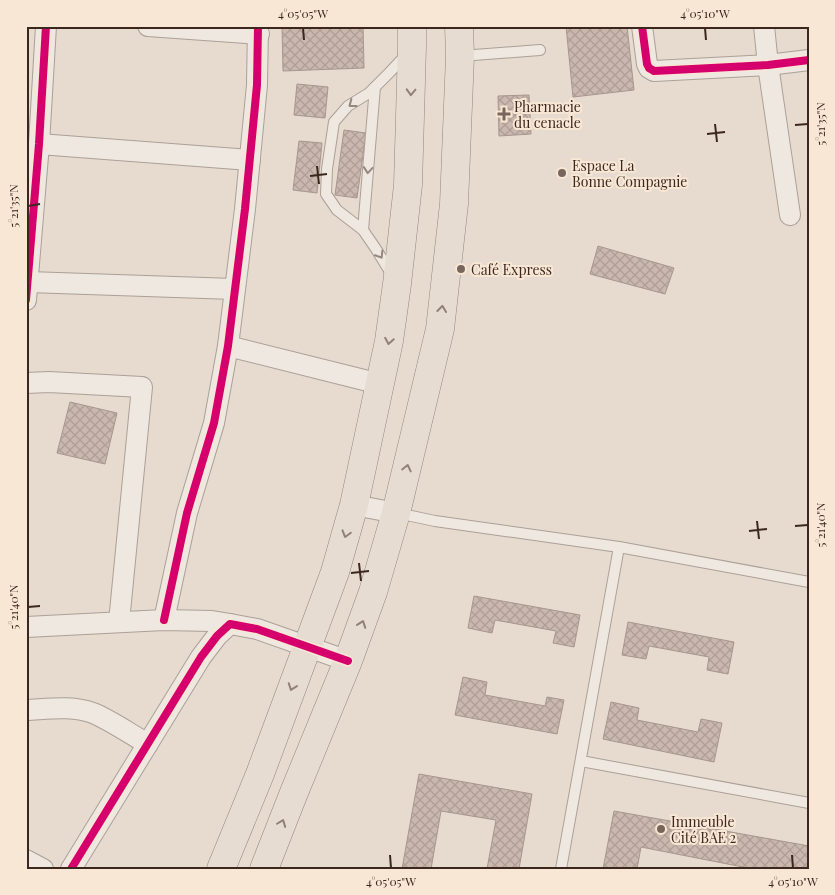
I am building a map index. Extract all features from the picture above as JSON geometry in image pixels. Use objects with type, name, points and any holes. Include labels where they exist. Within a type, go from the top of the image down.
[{"type":"main road","points":[[264,869],[348,661],[373,592],[396,513],[440,328],[454,204],[460,56],[458,26]]},
{"type":"main road","points":[[221,869],[260,774],[335,572],[354,505],[389,341],[397,284],[408,185],[412,37]]},
{"type":"street","points":[[46,26],[27,291],[234,290]]},
{"type":"street","points":[[148,26],[259,30],[257,85],[250,160],[228,346],[214,423],[187,513],[164,620]]},
{"type":"street","points":[[642,26],[647,64],[654,71],[768,66],[809,60]]},
{"type":"street","points":[[764,26],[790,215]]},
{"type":"street","points":[[39,144],[250,160]]},
{"type":"street","points":[[228,346],[380,384]]},
{"type":"street","points":[[26,383],[49,382],[142,387],[119,622]]},
{"type":"street","points":[[354,505],[396,513]]},
{"type":"street","points":[[26,627],[164,620],[212,621],[257,629],[348,661]]},
{"type":"street","points":[[71,869],[201,657],[217,636],[230,624]]},
{"type":"street","points":[[26,710],[58,708],[92,713],[148,744]]},
{"type":"street","points":[[26,860],[43,869]]},
{"type":"lane","points":[[397,284],[362,230],[337,210],[326,194],[327,169],[334,122],[348,106],[369,93],[412,37]]},
{"type":"lane","points":[[460,56],[540,50]]},
{"type":"lane","points":[[362,230],[375,86]]},
{"type":"lane","points":[[396,513],[435,521],[619,547],[809,582]]},
{"type":"lane","points":[[561,869],[619,547]]},
{"type":"lane","points":[[580,761],[809,803]]},
{"type":"building","points":[[363,26],[364,68],[283,71],[282,27]]},
{"type":"building","points":[[566,26],[627,26],[634,90],[573,97]]},
{"type":"building","points":[[297,84],[328,87],[325,118],[294,115]]},
{"type":"building","points":[[529,95],[531,134],[499,136],[498,96]]},
{"type":"building","points":[[344,130],[366,133],[357,198],[335,195]]},
{"type":"building","points":[[299,141],[322,143],[317,193],[293,190]]},
{"type":"building","points":[[598,246],[674,268],[665,294],[590,274]]},
{"type":"building","points":[[70,402],[117,413],[105,464],[57,453]]},
{"type":"building","points":[[474,596],[580,615],[574,647],[553,643],[556,631],[495,620],[492,633],[468,628]]},
{"type":"building","points":[[628,622],[734,642],[728,674],[707,670],[709,657],[649,646],[646,659],[622,655]]},
{"type":"building","points":[[463,677],[487,682],[485,695],[545,706],[547,697],[564,700],[557,734],[455,715]]},
{"type":"building","points":[[611,702],[639,708],[637,720],[698,732],[701,719],[722,723],[714,762],[603,739]]},
{"type":"building","points":[[419,774],[532,794],[519,869],[487,869],[496,820],[441,811],[431,869],[402,869]]},
{"type":"building","name":"Immeuble Cité BAE 2","points":[[614,811],[809,846],[809,869],[753,869],[641,847],[637,869],[603,869]]},
{"type":"cycle path","points":[[26,300],[39,144],[46,26]]},
{"type":"cycle path","points":[[164,620],[187,513],[214,423],[228,346],[245,209],[257,85],[258,26]]},
{"type":"cycle path","points":[[642,26],[647,64],[654,71],[768,65],[809,60]]},
{"type":"cycle path","points":[[71,869],[201,657],[217,636],[230,624],[257,629],[348,661]]},
{"type":"place","name":"Pharmacie du cenacle","points":[[504,114]]},
{"type":"place","name":"Espace La Bonne Compagnie","points":[[562,173]]},
{"type":"place","name":"Café Express","points":[[461,269]]},
{"type":"place","name":"Immeuble Cité BAE 2","points":[[661,829]]}]
